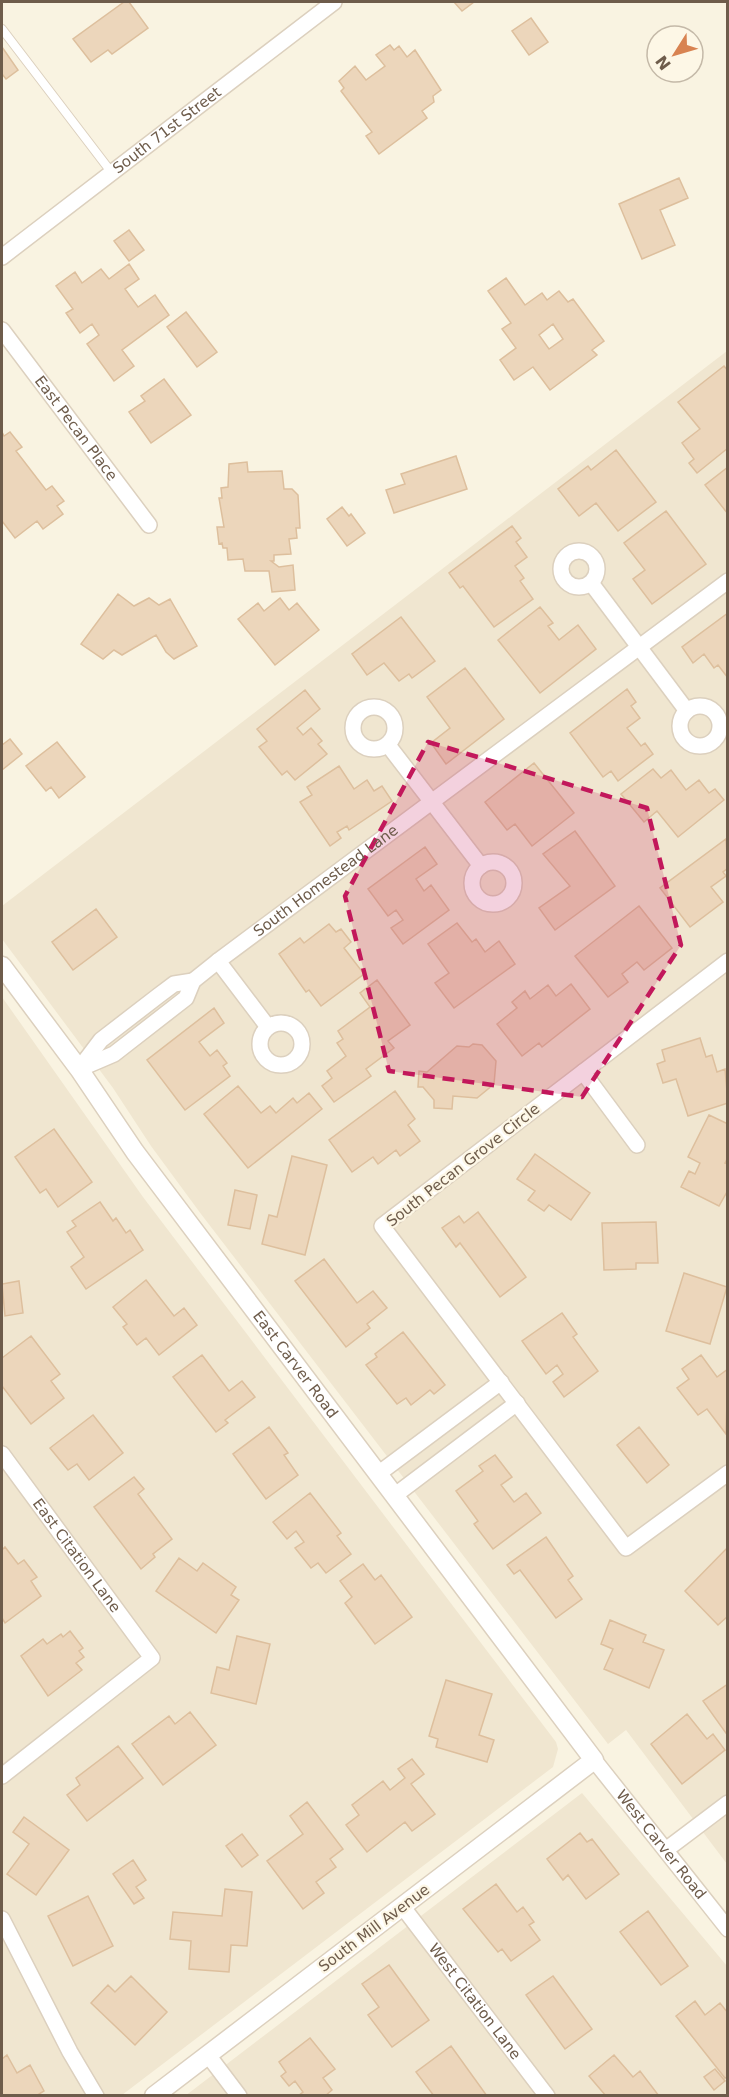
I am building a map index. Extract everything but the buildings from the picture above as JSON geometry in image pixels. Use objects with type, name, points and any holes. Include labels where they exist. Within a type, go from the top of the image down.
[{"type":"street","name":"South 71st Street","points":[[2,257],[334,2]]},
{"type":"street","name":"East Pecan Place","points":[[2,330],[149,525]]},
{"type":"street","name":"South Homestead Lane","points":[[79,1069],[122,1048],[186,998],[193,981],[218,961],[728,581]]},
{"type":"street","points":[[591,583],[687,711]]},
{"type":"street","points":[[388,745],[481,866]]},
{"type":"street","points":[[218,961],[268,1027]]},
{"type":"street","name":"South Pecan Grove Circle","points":[[728,961],[382,1226],[626,1548],[728,1473]]},
{"type":"street","name":"East Carver Road","points":[[2,966],[79,1069],[135,1152],[594,1760]]},
{"type":"street","points":[[584,1072],[637,1145]]},
{"type":"street","points":[[378,1474],[501,1382]]},
{"type":"street","points":[[394,1496],[517,1403]]},
{"type":"street","points":[[438,1429],[454,1450]]},
{"type":"street","name":"East Citation Lane","points":[[2,1454],[152,1658],[2,1776]]},
{"type":"street","name":"West Carver Road","points":[[594,1760],[667,1849],[728,1929]]},
{"type":"street","name":"South Mill Avenue","points":[[154,2096],[594,1760]]},
{"type":"street","points":[[667,1849],[728,1803]]},
{"type":"street","name":"West Citation Lane","points":[[402,1906],[547,2096]]},
{"type":"street","points":[[2,1919],[70,2052],[96,2096]]},
{"type":"street","points":[[208,2055],[239,2096]]},
{"type":"lane","points":[[2,29],[112,173]]},
{"type":"highlighted area","points":[[428,742],[647,808],[681,945],[582,1097],[389,1071],[345,896]]},
{"type":"shaded area","points":[[727,351],[727,1864],[626,1730],[608,1744],[201,1214],[151,1146],[113,1088],[2,939],[2,906]]},
{"type":"shaded area","points":[[2,997],[143,1197],[556,1742],[558,1749],[553,1767],[122,2095],[2,2095]]},
{"type":"shaded area","points":[[582,1793],[727,1966],[727,2095],[185,2096]]}]
